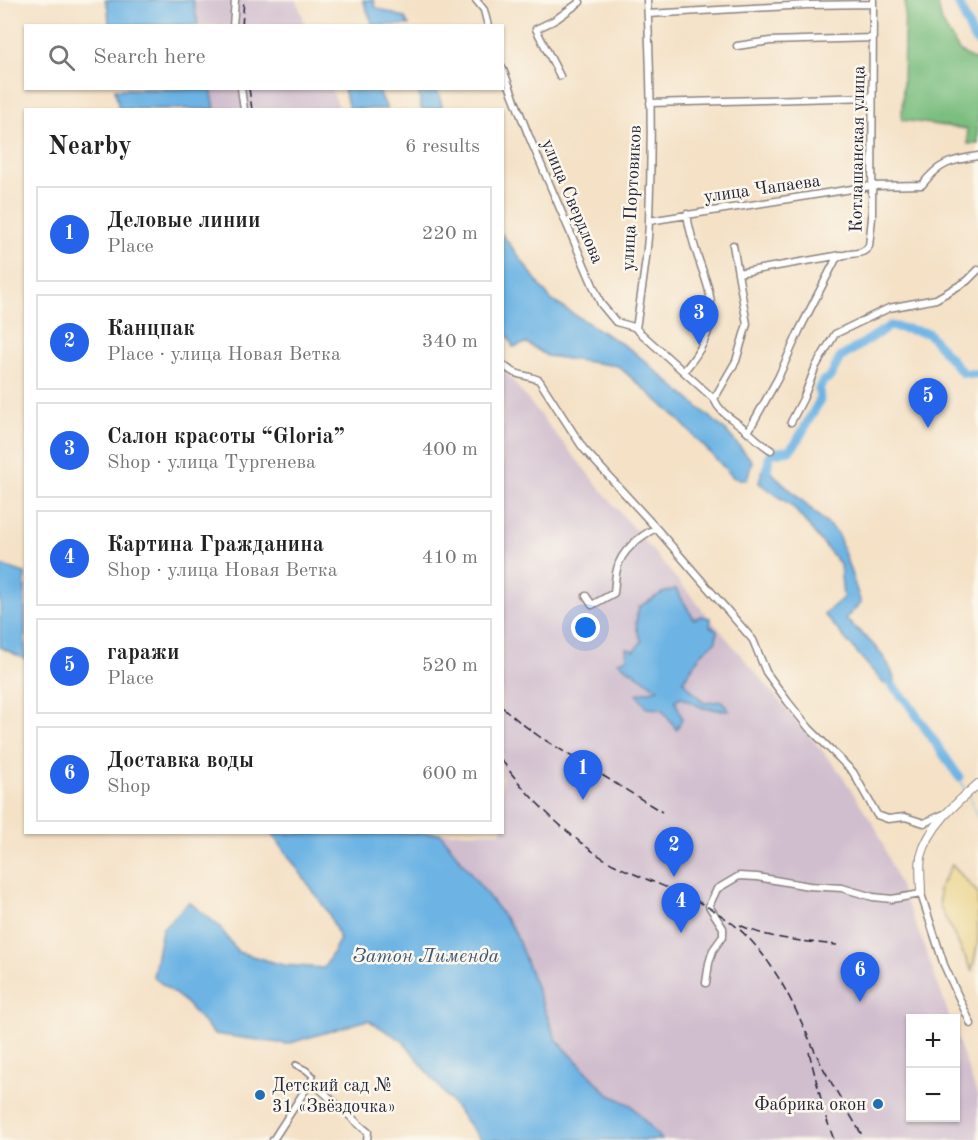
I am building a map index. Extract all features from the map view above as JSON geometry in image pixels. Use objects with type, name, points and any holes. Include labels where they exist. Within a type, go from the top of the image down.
[{"type":"street","points":[[233,24],[235,0]]},
{"type":"street","points":[[476,0],[484,10],[488,24]]},
{"type":"street","points":[[560,76],[536,28],[555,20],[580,2],[579,0]]},
{"type":"street","name":"улица Портовиков","points":[[636,329],[649,221],[650,103],[647,0]]},
{"type":"street","points":[[648,14],[873,2]]},
{"type":"street","name":"Котлашанская улица","points":[[748,432],[778,378],[836,259],[841,255],[863,253],[872,238],[873,2]]},
{"type":"street","points":[[737,46],[770,41],[873,38]]},
{"type":"street","name":"улица Свердлова","points":[[504,72],[601,304],[616,322],[636,329]]},
{"type":"street","points":[[241,90],[244,108]]},
{"type":"street","points":[[650,103],[872,97]]},
{"type":"street","name":"улица Чапаева","points":[[649,221],[872,186],[922,185],[933,171],[943,164],[978,156]]},
{"type":"street","points":[[684,372],[695,358],[712,320],[712,298],[694,250],[687,214]]},
{"type":"street","points":[[714,399],[736,361],[747,324],[733,245]]},
{"type":"street","points":[[738,273],[841,255]]},
{"type":"street","points":[[791,422],[816,366],[835,334],[889,308],[936,298],[967,281],[978,270]]},
{"type":"street","points":[[636,329],[714,399],[718,409],[771,450]]},
{"type":"street","points":[[504,365],[523,377],[539,380],[583,448],[656,528],[694,575],[736,618],[753,640],[766,672],[809,728],[853,772],[876,814],[888,819],[905,817],[924,824],[947,814]]},
{"type":"street","points":[[586,596],[592,605],[614,593],[617,567],[626,551],[656,528]]},
{"type":"street","points":[[971,1024],[944,965],[921,894],[921,859],[925,845],[947,814],[978,784]]},
{"type":"street","points":[[706,983],[713,950],[723,936],[723,928],[709,906],[709,902],[717,889],[739,876],[842,888],[873,897],[892,899],[921,894]]},
{"type":"street","points":[[273,1140],[313,1076],[296,1065]]},
{"type":"street","points":[[310,1081],[368,1132],[368,1139]]},
{"type":"street","points":[[277,1134],[285,1140]]},
{"type":"shaded area","points":[[193,0],[296,0],[306,24],[198,24]]},
{"type":"shaded area","points":[[211,90],[331,90],[340,108],[215,108]]},
{"type":"shaded area","points":[[504,370],[603,492],[839,771],[877,830],[923,943],[949,1014],[906,1014],[906,1122],[960,1122],[960,1046],[978,1097],[978,1140],[662,1140],[631,1105],[608,1094],[556,1039],[514,930],[441,834],[504,834]]},
{"type":"green space","points":[[905,0],[937,0],[942,22],[959,51],[978,62],[978,144],[968,144],[967,129],[902,120]]},
{"type":"sand","points":[[952,865],[978,893],[978,942],[972,971],[940,907],[939,888]]},
{"type":"water","points":[[105,0],[193,0],[198,24],[109,24]]},
{"type":"water","points":[[363,0],[374,0],[375,7],[405,18],[408,24],[373,24]]},
{"type":"water","points":[[115,90],[211,90],[215,108],[119,108]]},
{"type":"water","points":[[344,90],[378,90],[387,108],[349,108]]},
{"type":"water","points":[[418,90],[437,90],[443,108],[421,108]]},
{"type":"water","points":[[504,237],[551,300],[633,351],[726,431],[752,461],[747,480],[734,478],[677,418],[618,366],[547,356],[527,343],[513,347],[504,327]]},
{"type":"water","points":[[762,470],[772,473],[838,534],[861,603],[845,619],[882,655],[895,682],[884,684],[824,614],[843,598],[840,564],[792,506],[759,483]]},
{"type":"water","points":[[0,565],[24,573],[24,659],[0,647]]},
{"type":"water","points":[[676,589],[694,619],[701,616],[711,618],[710,626],[717,630],[716,641],[701,654],[683,681],[704,703],[722,701],[729,711],[703,708],[681,697],[675,700],[682,718],[677,730],[662,709],[647,708],[637,694],[658,689],[618,662],[627,658],[626,648],[634,651],[642,641],[636,625],[639,607],[662,593]]},
{"type":"water","name":"Затон Лименда","points":[[273,834],[441,834],[514,930],[556,1039],[608,1094],[631,1105],[662,1140],[481,1140],[403,1041],[368,1020],[287,1044],[214,1034],[184,1001],[153,977],[162,929],[189,902],[219,926],[238,952],[283,965],[324,968],[340,939],[328,912]]},
{"type":"waterway","points":[[957,0],[974,39],[978,42]]},
{"type":"waterway","points":[[773,481],[766,475],[770,454],[789,450],[796,443],[820,400],[819,389],[823,381],[830,377],[840,358],[890,326],[928,333],[963,373],[978,374]]},
{"type":"waterway","points":[[882,674],[908,703],[959,777]]},
{"type":"waterway","points":[[959,777],[965,789]]},
{"type":"waterway","points":[[969,796],[978,817]]},
{"type":"railway","points":[[242,24],[244,0]]},
{"type":"railway","points":[[249,90],[252,108]]},
{"type":"railway","points":[[504,709],[540,737],[662,812]]},
{"type":"railway","points":[[504,763],[524,789],[553,819],[600,857],[710,908],[739,929],[753,943],[787,992],[821,1064],[862,1135]]},
{"type":"railway","points":[[740,925],[775,937],[837,945]]},
{"type":"railway","points":[[809,1052],[825,1115],[834,1140]]},
{"type":"place","name":"Салон красоты “Gloria”","points":[[699,345]]},
{"type":"place","name":"гаражи","points":[[928,428]]},
{"type":"place","name":"Деловые линии","points":[[583,800]]},
{"type":"place","name":"Канцпак","points":[[674,877]]},
{"type":"place","name":"Картина Гражданина","points":[[681,933]]},
{"type":"place","name":"Доставка воды","points":[[860,1002]]},
{"type":"place","name":"Детский сад № 31 «Звёздочка»","points":[[260,1095]]},
{"type":"place","name":"Фабрика окон","points":[[878,1104]]}]
